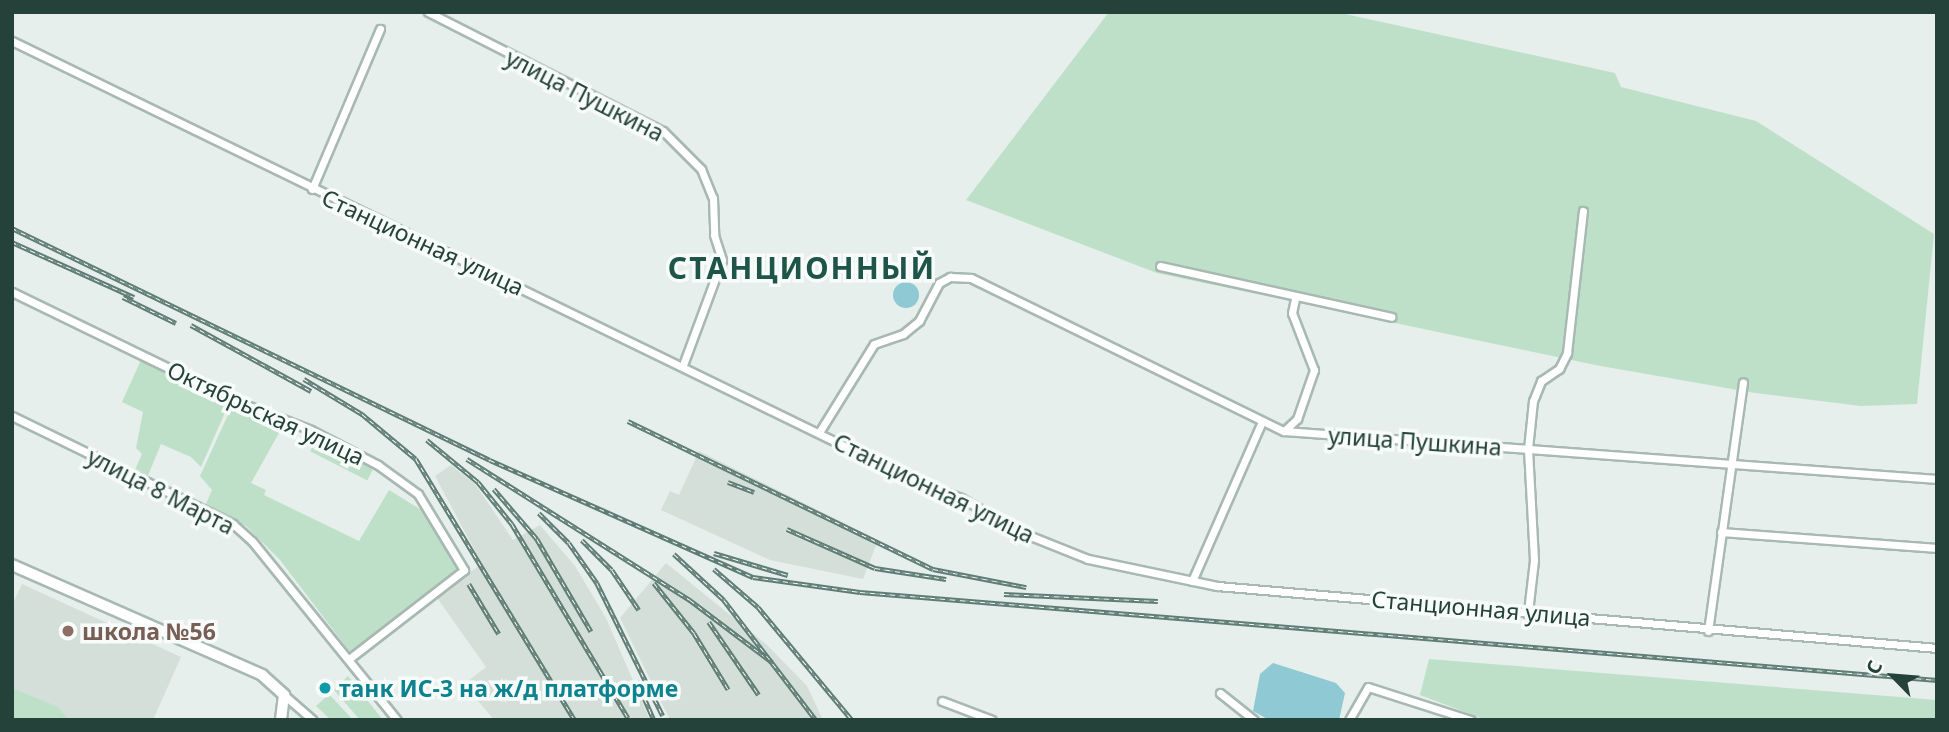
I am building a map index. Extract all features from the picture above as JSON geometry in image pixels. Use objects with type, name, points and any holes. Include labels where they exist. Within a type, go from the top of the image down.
[{"type":"street","name":"улица Пушкина","points":[[428,12],[663,131],[701,169],[713,198],[714,235],[722,260],[683,365]]},
{"type":"street","points":[[312,189],[380,29]]},
{"type":"street","name":"Станционная улица","points":[[12,41],[312,189],[820,431],[1023,533],[1088,559],[1192,581],[1708,631],[1937,648]]},
{"type":"street","points":[[1528,612],[1534,560],[1528,449],[1533,401],[1541,381],[1559,369],[1567,353],[1583,211]]},
{"type":"street","points":[[1160,266],[1296,299],[1391,317]]},
{"type":"street","name":"улица Пушкина","points":[[820,431],[874,344],[903,334],[919,321],[932,290],[950,277],[971,278],[1261,424],[1284,431],[1937,479]]},
{"type":"street","name":"Октябрьская улица","points":[[12,292],[236,401],[311,430],[378,465],[418,494],[464,570],[349,659]]},
{"type":"street","points":[[1284,431],[1297,419],[1314,370],[1292,313],[1296,299]]},
{"type":"street","points":[[1708,631],[1743,382]]},
{"type":"street","name":"улица 8 Марта","points":[[12,416],[233,524],[252,541],[397,720]]},
{"type":"street","points":[[1192,581],[1261,424]]},
{"type":"street","points":[[1721,532],[1937,548]]},
{"type":"street","points":[[12,565],[262,676],[313,720]]},
{"type":"street","points":[[1349,720],[1368,687],[1471,720]]},
{"type":"street","points":[[1220,693],[1254,720]]},
{"type":"street","points":[[281,720],[284,695]]},
{"type":"street","points":[[942,701],[992,720]]},
{"type":"shaded area","points":[[699,451],[878,540],[863,579],[770,560],[661,510],[670,491],[679,495]]},
{"type":"shaded area","points":[[451,465],[475,484],[513,540],[540,525],[575,566],[606,618],[650,720],[494,720],[464,684],[486,667],[435,595],[482,564],[435,476]]},
{"type":"shaded area","points":[[666,563],[766,644],[807,686],[823,720],[670,720],[620,618]]},
{"type":"shaded area","name":"школа №56","points":[[22,584],[181,657],[153,720],[12,720],[12,605]]},
{"type":"green space","points":[[1109,12],[1336,12],[1615,73],[1621,87],[1756,121],[1934,234],[1917,404],[1861,406],[1755,393],[1595,365],[1157,273],[966,200]]},
{"type":"green space","points":[[141,360],[180,377],[184,387],[227,408],[201,467],[191,457],[161,444],[147,478],[134,472],[142,454],[136,448],[143,412],[122,402]]},
{"type":"green space","points":[[233,404],[284,424],[251,483],[266,490],[264,495],[359,541],[389,490],[423,511],[458,569],[350,652],[280,560],[246,526],[205,506],[212,490],[200,476]]},
{"type":"green space","points":[[317,438],[374,467],[367,480],[310,451]]},
{"type":"green space","points":[[1429,659],[1937,700],[1937,720],[1486,720],[1420,695]]},
{"type":"green space","points":[[348,676],[383,720],[360,720],[334,690]]},
{"type":"green space","points":[[12,688],[58,707],[69,720],[12,720]]},
{"type":"green space","points":[[329,694],[353,720],[331,720],[316,706]]},
{"type":"water","points":[[906,282],[915,286],[919,295],[915,304],[906,308],[897,304],[893,295],[897,286]]},
{"type":"water","points":[[1273,663],[1336,683],[1345,693],[1339,720],[1269,720],[1253,711],[1260,674]]},
{"type":"railway","points":[[12,228],[490,460],[753,577],[860,592],[1937,680]]},
{"type":"railway","points":[[12,242],[134,297]]},
{"type":"railway","points":[[123,297],[176,323]]},
{"type":"railway","points":[[191,325],[311,391]]},
{"type":"railway","points":[[304,379],[362,414],[416,459],[575,720]]},
{"type":"railway","points":[[628,421],[933,569],[1026,587]]},
{"type":"railway","points":[[427,440],[478,482],[512,524],[628,718]]},
{"type":"railway","points":[[467,459],[690,600],[772,662]]},
{"type":"railway","points":[[728,482],[754,492]]},
{"type":"railway","points":[[494,489],[537,539],[591,631]]},
{"type":"railway","points":[[539,513],[569,543],[597,583],[663,716]]},
{"type":"railway","points":[[787,529],[875,568],[946,579]]},
{"type":"railway","points":[[582,540],[612,570],[639,610]]},
{"type":"railway","points":[[714,553],[788,575]]},
{"type":"railway","points":[[674,554],[724,600],[816,720]]},
{"type":"railway","points":[[714,569],[758,607],[852,720]]},
{"type":"railway","points":[[654,583],[694,633],[728,689]]},
{"type":"railway","points":[[469,584],[499,634]]},
{"type":"railway","points":[[1004,594],[1158,601]]},
{"type":"railway","points":[[709,622],[759,695]]},
{"type":"railway","points":[[637,681],[654,720]]},
{"type":"place","name":"школа №56","points":[[68,631]]},
{"type":"place","name":"танк ИС-3 на ж/д платформе","points":[[325,688]]},
{"type":"district","name":"СТАНЦИОННЫЙ","points":[[802,268]]}]
